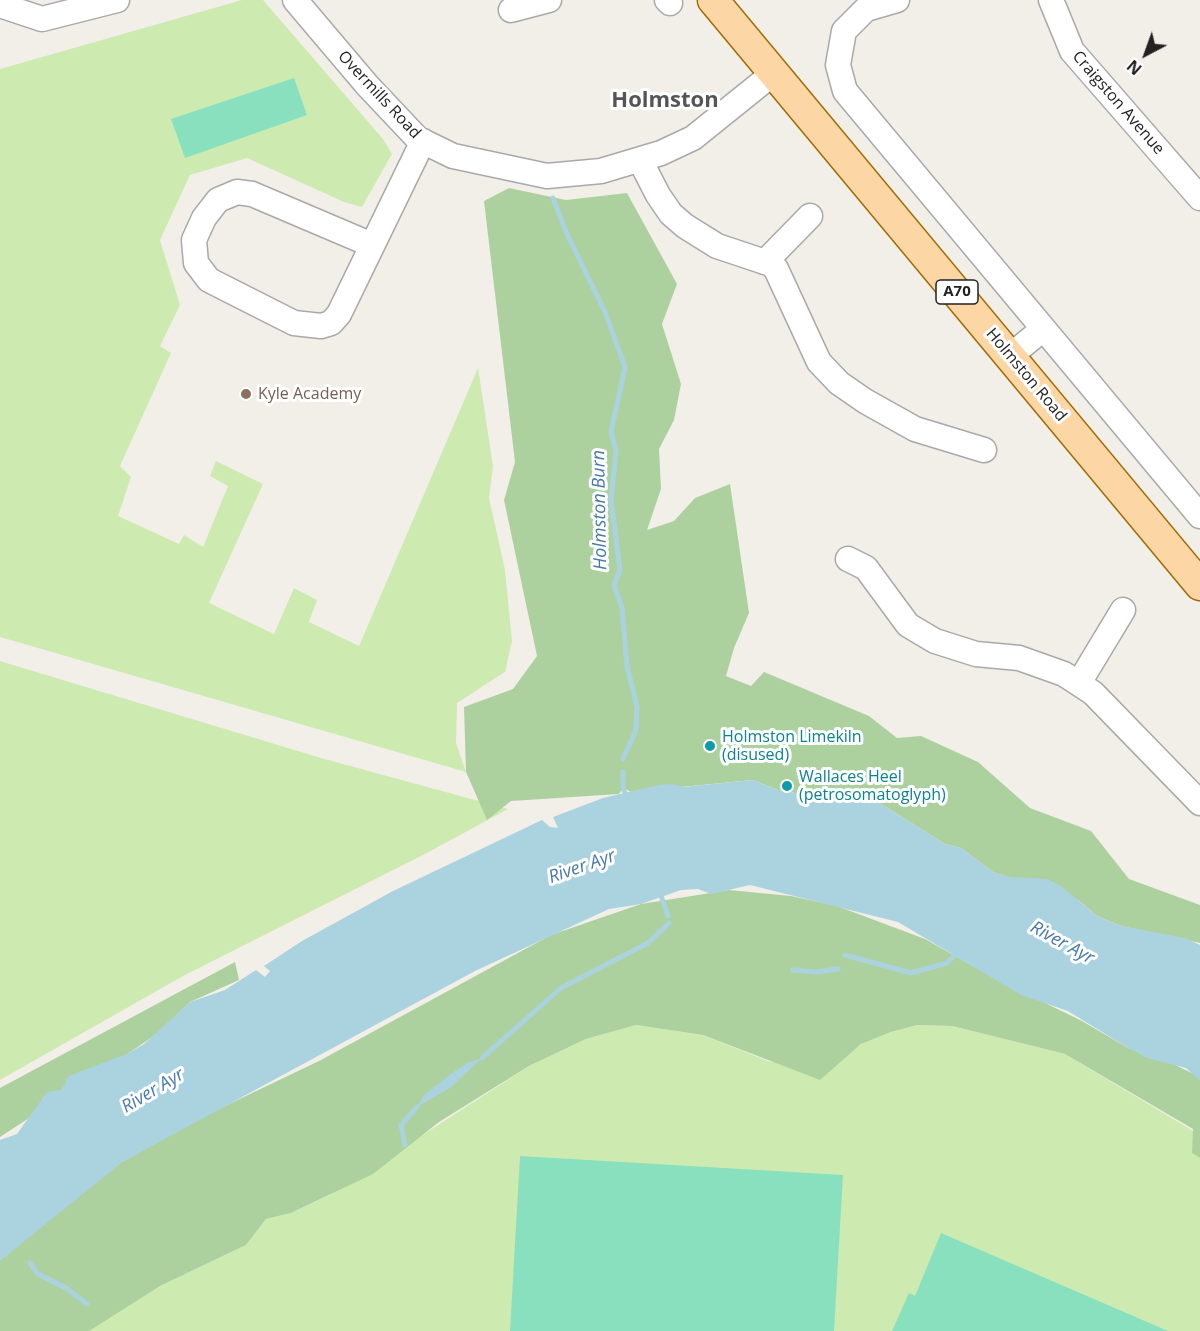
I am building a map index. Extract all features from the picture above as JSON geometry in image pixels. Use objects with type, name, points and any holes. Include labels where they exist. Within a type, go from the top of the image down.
[{"type":"main road","name":"Holmston Road","points":[[713,0],[1200,585]]},
{"type":"street","points":[[0,5],[42,19],[117,0]]},
{"type":"street","name":"Overmills Road","points":[[295,0],[400,122],[423,141],[453,156],[547,176],[601,171],[640,160],[693,138],[775,72]]},
{"type":"street","points":[[511,10],[549,0]]},
{"type":"street","points":[[897,0],[866,9],[853,19],[844,31],[838,65],[845,92],[1200,516]]},
{"type":"street","name":"Craigston Avenue","points":[[1051,0],[1072,51],[1200,198]]},
{"type":"street","points":[[372,244],[252,194],[237,192],[218,200],[204,218],[194,240],[196,263],[209,280],[294,323],[321,326],[331,323],[339,314],[423,141]]},
{"type":"street","points":[[640,160],[658,195],[671,214],[685,226],[717,246],[765,262],[776,269],[819,362],[839,383],[865,401],[915,429],[984,450]]},
{"type":"street","points":[[765,262],[810,216]]},
{"type":"street","points":[[1010,356],[1043,329]]},
{"type":"street","points":[[848,559],[866,568],[908,625],[935,641],[976,654],[1019,658],[1064,674],[1093,693],[1200,803]]},
{"type":"street","points":[[1078,683],[1123,610]]},
{"type":"green space","points":[[242,0],[263,0],[383,139],[392,154],[362,207],[344,202],[247,158],[190,175],[160,240],[180,305],[160,346],[171,353],[120,466],[131,477],[118,516],[179,544],[184,535],[203,547],[228,486],[210,476],[216,461],[263,484],[209,603],[274,634],[294,588],[317,600],[309,622],[359,646],[478,368],[493,466],[489,498],[505,570],[512,641],[505,672],[457,703],[456,743],[466,772],[0,637],[0,69]]},
{"type":"green space","points":[[294,78],[307,115],[185,158],[171,119]]},
{"type":"green space","points":[[509,188],[566,200],[627,193],[677,284],[662,324],[681,384],[674,420],[659,449],[661,489],[647,530],[674,521],[695,498],[730,484],[749,613],[734,648],[726,676],[751,686],[764,672],[869,716],[897,738],[921,736],[978,762],[1030,808],[1091,831],[1129,879],[1200,905],[1200,943],[1121,926],[1097,916],[1078,900],[993,872],[961,848],[945,844],[881,804],[778,790],[753,780],[631,792],[623,788],[619,794],[511,801],[487,820],[466,772],[464,707],[513,689],[537,656],[504,500],[515,462],[484,201]]},
{"type":"green space","points":[[0,661],[321,758],[508,809],[425,854],[183,976],[0,1080]]},
{"type":"green space","points":[[729,890],[791,896],[837,906],[925,939],[996,979],[1082,1021],[1128,1048],[1169,1062],[1200,1077],[1200,1158],[1192,1153],[1193,1129],[1065,1054],[952,1026],[917,1025],[861,1044],[820,1080],[703,1035],[636,1025],[586,1039],[529,1066],[439,1122],[373,1174],[291,1213],[266,1219],[246,1245],[160,1286],[89,1331],[0,1331],[0,1258],[91,1170],[319,1061],[551,935],[641,904]]},
{"type":"green space","points":[[235,962],[239,980],[190,1002],[158,1033],[0,1137],[0,1088]]},
{"type":"green space","points":[[636,1025],[703,1035],[770,1062],[845,1057],[861,1044],[917,1025],[952,1026],[1065,1054],[1200,1135],[1200,1331],[82,1331],[160,1286],[246,1245],[266,1219],[291,1213],[330,1195],[529,1066],[586,1039]]},
{"type":"green space","points":[[520,1156],[843,1175],[834,1331],[510,1331]]},
{"type":"green space","points":[[941,1233],[1168,1331],[892,1331],[909,1293],[915,1296]]},
{"type":"water","name":"River Ayr","points":[[753,780],[778,790],[881,804],[945,844],[961,848],[993,872],[1010,877],[1047,879],[1061,886],[1097,916],[1121,926],[1185,938],[1200,945],[1200,1081],[1186,1068],[1147,1058],[1068,1011],[1021,995],[898,922],[750,885],[711,894],[698,889],[681,890],[641,904],[609,909],[475,971],[170,1136],[121,1163],[0,1261],[0,1140],[17,1134],[47,1092],[61,1090],[69,1076],[129,1053],[144,1044],[190,1002],[225,990],[256,970],[265,977],[270,971],[264,966],[302,941],[393,891],[542,820],[550,827],[558,828],[553,817],[603,798],[659,785],[673,784],[684,787]]},
{"type":"water","points":[[482,1058],[450,1088],[417,1107],[423,1096],[452,1073],[469,1062]]},
{"type":"waterway","name":"Holmston Burn","points":[[553,198],[566,232],[605,312],[625,367],[611,432],[616,450],[611,500],[620,570],[614,585],[622,608],[627,666],[637,707],[636,730],[623,759]]},
{"type":"waterway","points":[[623,772],[623,788],[627,799]]},
{"type":"waterway","points":[[659,890],[668,916]]},
{"type":"waterway","points":[[482,1058],[561,988],[648,943],[669,923]]},
{"type":"waterway","points":[[845,955],[911,973],[947,963],[954,956]]},
{"type":"waterway","points":[[793,970],[816,972],[838,969]]},
{"type":"waterway","points":[[405,1145],[401,1125],[417,1107]]},
{"type":"waterway","points":[[30,1263],[38,1274],[66,1288],[87,1304]]},
{"type":"place","name":"Kyle Academy","points":[[246,394]]},
{"type":"place","name":"Holmston Limekiln (disused)","points":[[710,746]]},
{"type":"place","name":"Wallaces Heel (petrosomatoglyph)","points":[[787,786]]},
{"type":"district","name":"Holmston","points":[[665,101]]}]
